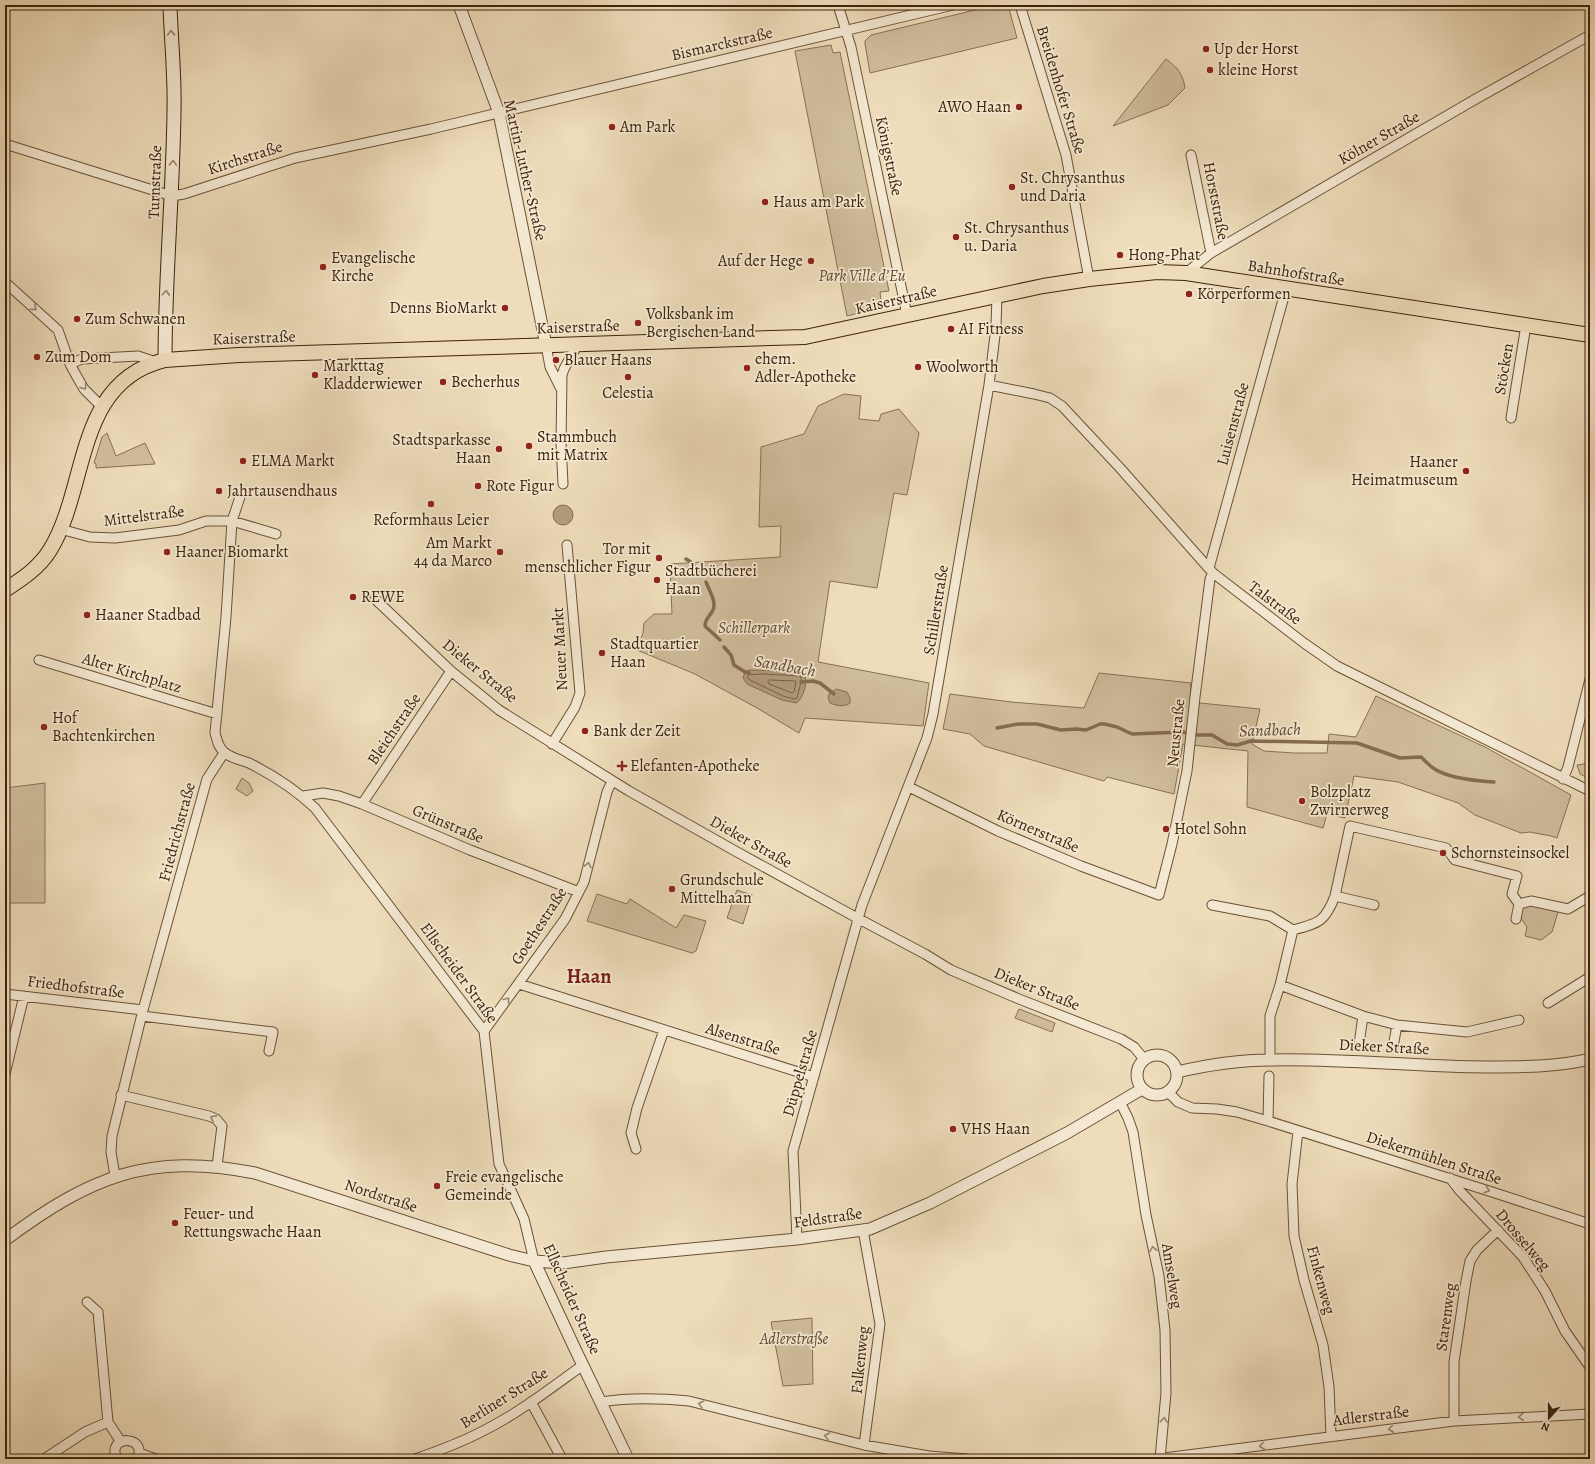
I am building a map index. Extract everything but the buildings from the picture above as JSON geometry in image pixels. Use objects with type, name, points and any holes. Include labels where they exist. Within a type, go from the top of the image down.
[{"type":"main road","name":"Turnstraße","points":[[160,361],[172,196],[174,110],[170,5]]},
{"type":"main road","name":"Bahnhofstraße","points":[[997,295],[1089,279],[1157,272],[1186,273],[1590,335]]},
{"type":"main road","name":"Kaiserstraße","points":[[5,590],[20,581],[40,562],[48,552],[60,530],[86,445],[102,407],[111,392],[123,381],[139,370],[160,361],[239,355],[804,337],[997,295]]},
{"type":"street","name":"Martin-Luther-Straße","points":[[459,5],[499,113],[546,346]]},
{"type":"street","name":"Königstraße","points":[[838,5],[851,47],[907,315]]},
{"type":"street","name":"Bismarckstraße","points":[[499,113],[953,5]]},
{"type":"street","name":"Breidenhofer Straße","points":[[1020,5],[1066,155],[1089,279]]},
{"type":"street","name":"Kölner Straße","points":[[1186,273],[1211,253],[1474,100],[1590,35]]},
{"type":"street","name":"Kirchstraße","points":[[172,196],[184,194],[295,158],[499,113]]},
{"type":"street","points":[[5,144],[172,196]]},
{"type":"street","name":"Horststraße","points":[[1191,154],[1211,253]]},
{"type":"street","points":[[5,282],[58,330],[70,364],[84,389],[102,407]]},
{"type":"street","name":"Luisenstraße","points":[[1211,571],[1286,289]]},
{"type":"street","name":"Schillerstraße","points":[[859,919],[862,905],[927,738],[936,699],[989,385],[996,327],[997,295]]},
{"type":"street","name":"Stöcken","points":[[1511,418],[1526,325]]},
{"type":"street","points":[[563,484],[562,391],[564,369],[578,344]]},
{"type":"street","points":[[546,346],[550,367],[562,391]]},
{"type":"street","name":"Kaiserstraße","points":[[70,364],[82,359],[138,356],[160,361]]},
{"type":"street","name":"Talstraße","points":[[989,385],[1050,398],[1062,406],[1120,468],[1211,571],[1304,643],[1337,666],[1563,779],[1590,791]]},
{"type":"street","points":[[224,753],[217,744],[215,733],[226,617],[232,521],[240,497]]},
{"type":"street","name":"Mittelstraße","points":[[60,530],[90,537],[115,538],[180,530],[206,521],[232,521]]},
{"type":"street","points":[[232,521],[276,534]]},
{"type":"street","name":"Neuer Markt","points":[[552,744],[575,707],[580,693],[568,544]]},
{"type":"street","name":"Neustraße","points":[[1159,895],[1181,802],[1190,749],[1211,571]]},
{"type":"street","name":"Dieker Straße","points":[[375,599],[451,671],[499,710],[612,781],[737,852],[926,954],[951,970],[1019,999],[1121,1039],[1134,1047],[1144,1059]]},
{"type":"street","name":"Alter Kirchplatz","points":[[39,660],[217,714]]},
{"type":"street","name":"Bleichstraße","points":[[362,804],[451,671]]},
{"type":"street","points":[[1563,779],[1568,767],[1590,678]]},
{"type":"street","name":"Ellscheider Straße","points":[[224,753],[249,763],[274,777],[303,796],[315,808],[484,1032],[499,1164],[524,1219],[534,1261],[628,1459]]},
{"type":"street","name":"Friedrichstraße","points":[[115,1176],[110,1152],[112,1136],[142,1013],[207,779],[224,753]]},
{"type":"street","name":"Goethestraße","points":[[484,1032],[565,919],[579,892],[584,882],[607,792],[612,781]]},
{"type":"street","name":"Körnerstraße","points":[[909,787],[998,831],[1081,866],[1159,895]]},
{"type":"street","name":"Grünstraße","points":[[303,796],[322,793],[339,796],[362,804],[470,850],[579,892]]},
{"type":"street","points":[[1212,905],[1270,916],[1293,930],[1314,925],[1329,913],[1335,896],[1350,826],[1446,848],[1455,860],[1517,876],[1512,894],[1519,904],[1516,919]]},
{"type":"street","points":[[1335,896],[1374,905]]},
{"type":"street","points":[[1519,904],[1531,901],[1568,909],[1590,896]]},
{"type":"street","name":"Düppelstraße","points":[[797,1239],[794,1151],[859,919]]},
{"type":"street","points":[[1270,1060],[1270,1016],[1280,985],[1293,930]]},
{"type":"street","points":[[1548,1003],[1590,977]]},
{"type":"street","name":"Alsenstraße","points":[[519,984],[814,1077]]},
{"type":"street","points":[[1280,985],[1363,1016],[1397,1025],[1467,1032],[1520,1020]]},
{"type":"street","name":"Friedhofstraße","points":[[5,994],[273,1032],[269,1051]]},
{"type":"street","points":[[5,1074],[24,996]]},
{"type":"street","points":[[1359,1044],[1363,1016]]},
{"type":"street","points":[[1393,1047],[1397,1025]]},
{"type":"street","points":[[636,1149],[631,1133],[637,1108],[664,1030]]},
{"type":"street","points":[[1150,1055],[1159,1055],[1168,1058],[1174,1064],[1177,1072],[1176,1082],[1168,1092],[1161,1095],[1142,1089],[1137,1082],[1136,1077],[1137,1070],[1144,1059],[1150,1055]]},
{"type":"street","name":"Dieker Straße","points":[[1177,1072],[1218,1065],[1270,1060],[1317,1060],[1455,1067],[1536,1066],[1590,1059]]},
{"type":"street","points":[[1268,1121],[1269,1076]]},
{"type":"street","name":"Feldstraße","points":[[534,1261],[563,1263],[622,1255],[797,1239],[863,1230],[930,1203],[1067,1133],[1142,1089]]},
{"type":"street","name":"Diekermühlen Straße","points":[[1168,1092],[1178,1102],[1192,1108],[1224,1110],[1268,1121],[1590,1224]]},
{"type":"street","points":[[121,1095],[216,1119],[222,1126],[217,1166]]},
{"type":"street","name":"Amselweg","points":[[1120,1102],[1133,1132],[1142,1192],[1159,1276],[1165,1330],[1166,1393],[1160,1459]]},
{"type":"street","name":"Finkenweg","points":[[1298,1130],[1292,1184],[1294,1236],[1304,1280],[1324,1345],[1329,1387],[1331,1436]]},
{"type":"street","name":"Nordstraße","points":[[5,1240],[58,1203],[97,1183],[115,1176],[136,1171],[166,1166],[193,1165],[217,1166],[255,1173],[509,1255],[534,1261]]},
{"type":"street","name":"Drosselweg","points":[[1450,1178],[1460,1191],[1498,1230],[1527,1263],[1545,1291],[1565,1331],[1590,1367]]},
{"type":"street","name":"Falkenweg","points":[[863,1230],[880,1324],[864,1445]]},
{"type":"street","name":"Starenweg","points":[[1454,1421],[1454,1362],[1470,1262],[1477,1250],[1498,1230]]},
{"type":"street","points":[[88,1302],[98,1312],[108,1422],[121,1442]]},
{"type":"street","name":"Berliner Straße","points":[[415,1459],[435,1456],[484,1431],[531,1402],[583,1364]]},
{"type":"street","points":[[601,1402],[628,1398],[689,1401],[864,1445],[929,1456],[967,1459]]},
{"type":"street","points":[[531,1402],[562,1459]]},
{"type":"street","name":"Adlerstraße","points":[[1156,1459],[1454,1421],[1590,1414]]},
{"type":"street","points":[[44,1459],[85,1432],[108,1422]]},
{"type":"street","points":[[117,1459],[115,1449],[121,1442],[127,1440],[138,1446],[138,1456],[156,1459]]},
{"type":"green space","points":[[996,5],[1008,5],[1017,38],[870,73],[865,41],[871,35]]},
{"type":"green space","name":"Park Ville d’Eu","points":[[831,45],[833,53],[840,52],[889,291],[880,292],[882,307],[847,316],[795,51]]},
{"type":"green space","points":[[1166,59],[1179,71],[1185,88],[1168,105],[1113,126]]},
{"type":"green space","name":"Schillerpark","points":[[844,394],[861,396],[859,419],[879,421],[881,414],[899,409],[919,433],[907,495],[894,493],[877,588],[830,581],[818,662],[929,683],[923,726],[805,718],[799,733],[695,674],[637,650],[643,633],[644,623],[654,614],[672,614],[670,564],[780,557],[781,526],[759,527],[761,447],[804,434],[818,406]]},
{"type":"green space","points":[[107,433],[116,456],[145,443],[155,464],[96,468],[96,464],[94,463],[102,437]]},
{"type":"green space","points":[[1099,673],[1191,683],[1190,702],[1260,709],[1252,744],[1264,751],[1327,753],[1329,734],[1356,737],[1376,696],[1487,748],[1571,795],[1557,838],[1530,832],[1521,833],[1475,815],[1458,803],[1398,782],[1354,776],[1345,818],[1327,814],[1323,828],[1247,807],[1248,751],[1183,744],[1174,794],[1107,777],[1104,781],[984,746],[970,734],[943,729],[950,694],[1011,702],[1084,708]]},
{"type":"green space","points":[[1590,763],[1590,779],[1580,774],[1577,765]]},
{"type":"green space","points":[[242,778],[249,783],[253,791],[247,796],[236,789]]},
{"type":"green space","points":[[45,783],[45,903],[5,903],[5,788]]},
{"type":"green space","points":[[737,890],[752,895],[743,924],[727,918]]},
{"type":"green space","points":[[597,894],[627,904],[630,899],[676,928],[684,915],[706,921],[696,951],[692,953],[587,921]]},
{"type":"green space","points":[[1532,904],[1557,909],[1558,912],[1552,932],[1541,940],[1525,936],[1527,927],[1520,917],[1523,907]]},
{"type":"green space","points":[[1019,1009],[1055,1023],[1052,1032],[1015,1018]]},
{"type":"green space","name":"Adlerstraße","points":[[812,1318],[813,1384],[783,1386],[771,1322]]},
{"type":"water","points":[[559,505],[567,505],[573,511],[573,519],[567,525],[559,525],[553,519],[553,511]]},
{"type":"water","points":[[748,670],[798,671],[804,673],[806,681],[803,694],[796,703],[782,700],[747,684],[743,678],[745,672]]},
{"type":"water","points":[[836,689],[847,692],[850,698],[850,703],[841,706],[830,703],[828,698],[829,694]]},
{"type":"waterway","name":"Sandbach","points":[[686,559],[691,562],[699,572]]},
{"type":"waterway","name":"Sandbach","points":[[706,582],[714,601],[714,609],[706,620],[705,626],[720,640]]},
{"type":"waterway","name":"Sandbach","points":[[724,647],[731,655],[734,665],[749,673]]},
{"type":"waterway","name":"Sandbach","points":[[801,682],[813,681],[820,683],[834,694]]},
{"type":"waterway","name":"Sandbach","points":[[997,728],[1018,724],[1037,724],[1061,730],[1086,730],[1100,724],[1105,724],[1117,727],[1132,734],[1183,732],[1198,735],[1212,735],[1227,744],[1237,745],[1251,741],[1357,743],[1400,758],[1421,757],[1433,768],[1454,777],[1494,782]]},
{"type":"place","name":"Up der Horst","points":[[1206,49]]},
{"type":"place","name":"kleine Horst","points":[[1210,70]]},
{"type":"place","name":"AWO Haan","points":[[1019,107]]},
{"type":"place","name":"Am Park","points":[[612,127]]},
{"type":"place","name":"St. Chrysanthus und Daria","points":[[1012,187]]},
{"type":"place","name":"Haus am Park","points":[[765,202]]},
{"type":"place","name":"St. Chrysanthus u. Daria","points":[[956,237]]},
{"type":"place","name":"Hong-Phat","points":[[1120,255]]},
{"type":"place","name":"Auf der Hege","points":[[811,261]]},
{"type":"place","name":"Evangelische Kirche","points":[[323,267]]},
{"type":"place","name":"Körperformen","points":[[1189,294]]},
{"type":"place","name":"Denns BioMarkt","points":[[505,308]]},
{"type":"place","name":"Zum Schwanen","points":[[77,319]]},
{"type":"place","name":"Volksbank im Bergischen Land","points":[[638,323]]},
{"type":"place","name":"AI Fitness","points":[[951,329]]},
{"type":"place","name":"Zum Dom","points":[[37,357]]},
{"type":"place","name":"Blauer Haans","points":[[556,360]]},
{"type":"place","name":"Woolworth","points":[[918,367]]},
{"type":"place","name":"ehem. Adler-Apotheke","points":[[747,368]]},
{"type":"place","name":"Markttag Kladderwiewer","points":[[315,375]]},
{"type":"place","name":"Celestia","points":[[628,377]]},
{"type":"place","name":"Becherhus","points":[[443,382]]},
{"type":"place","name":"Stammbuch mit Matrix","points":[[529,446]]},
{"type":"place","name":"Stadtsparkasse Haan","points":[[499,449]]},
{"type":"place","name":"ELMA Markt","points":[[243,461]]},
{"type":"place","name":"Haaner Heimatmuseum","points":[[1466,471]]},
{"type":"place","name":"Rote Figur","points":[[478,486]]},
{"type":"place","name":"Jahrtausendhaus","points":[[219,491]]},
{"type":"place","name":"Reformhaus Leier","points":[[431,504]]},
{"type":"place","name":"Haaner Biomarkt","points":[[167,552]]},
{"type":"place","name":"Am Markt 44 da Marco","points":[[500,552]]},
{"type":"place","name":"Tor mit menschlicher Figur","points":[[659,558]]},
{"type":"place","name":"Stadtbücherei Haan","points":[[657,580]]},
{"type":"place","name":"REWE","points":[[353,597]]},
{"type":"place","name":"Haaner Stadbad","points":[[87,615]]},
{"type":"place","name":"Stadtquartier Haan","points":[[602,653]]},
{"type":"place","name":"Hof Bachtenkirchen","points":[[44,727]]},
{"type":"place","name":"Bank der Zeit","points":[[585,731]]},
{"type":"place","name":"Elefanten-Apotheke","points":[[622,766]]},
{"type":"place","name":"Bolzplatz Zwirnerweg","points":[[1302,801]]},
{"type":"place","name":"Hotel Sohn","points":[[1166,829]]},
{"type":"place","name":"Schornsteinsockel","points":[[1443,853]]},
{"type":"place","name":"Grundschule Mittelhaan","points":[[672,889]]},
{"type":"place","name":"VHS Haan","points":[[953,1129]]},
{"type":"place","name":"Freie evangelische Gemeinde","points":[[437,1186]]},
{"type":"place","name":"Feuer- und Rettungswache Haan","points":[[175,1223]]},
{"type":"district","name":"Haan","points":[[589,976]]}]
